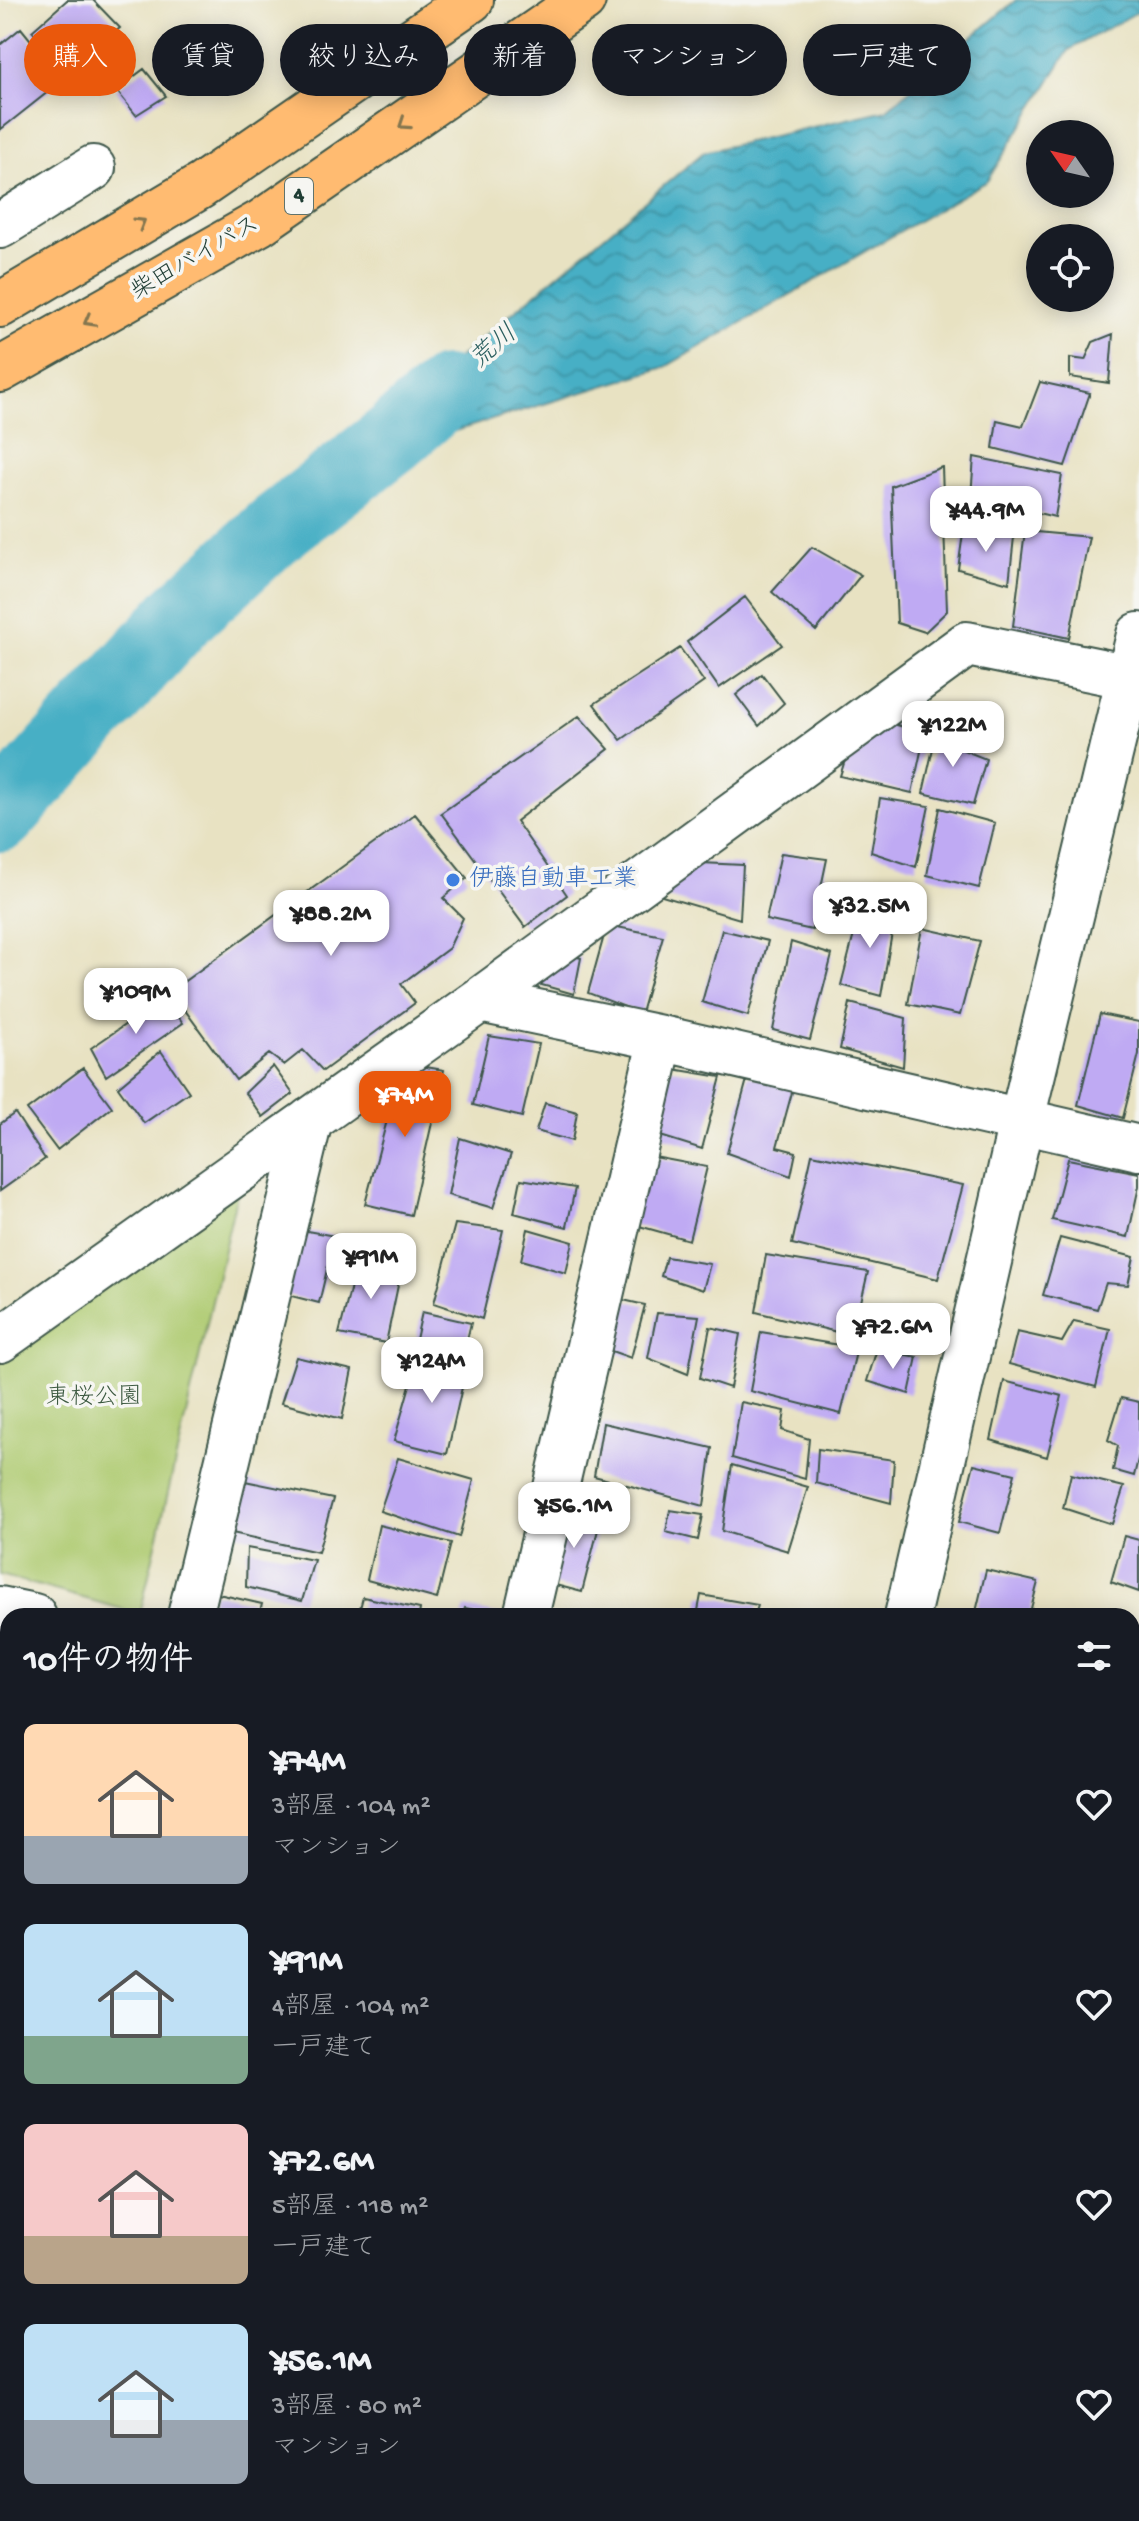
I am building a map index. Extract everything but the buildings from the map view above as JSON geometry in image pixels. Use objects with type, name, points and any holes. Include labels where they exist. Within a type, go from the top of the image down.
[{"type":"highway","points":[[0,305],[201,186],[471,0]]},
{"type":"highway","name":"柴田バイパス","points":[[0,370],[260,223],[583,0]]},
{"type":"street","points":[[0,226],[93,168]]},
{"type":"street","points":[[909,1608],[1021,1123],[1131,697],[1139,635]]},
{"type":"street","points":[[0,1340],[480,1000],[967,644],[1131,697]]},
{"type":"street","points":[[480,1000],[661,1038],[1139,1148]]},
{"type":"street","points":[[528,1608],[661,1038]]},
{"type":"street","points":[[192,1608],[310,1120]]},
{"type":"green space","name":"東桜公園","points":[[240,1180],[141,1608],[118,1608],[0,1575],[0,1349]]},
{"type":"water","points":[[1016,0],[1139,0],[1139,11],[1069,50],[987,181],[665,367],[324,471],[704,152],[886,110],[903,96],[971,96],[971,38]]},
{"type":"waterway","name":"荒川","points":[[0,816],[182,615],[276,529],[392,439],[446,392]]},
{"type":"place","name":"伊藤自動車工業","points":[[453,880]]}]
